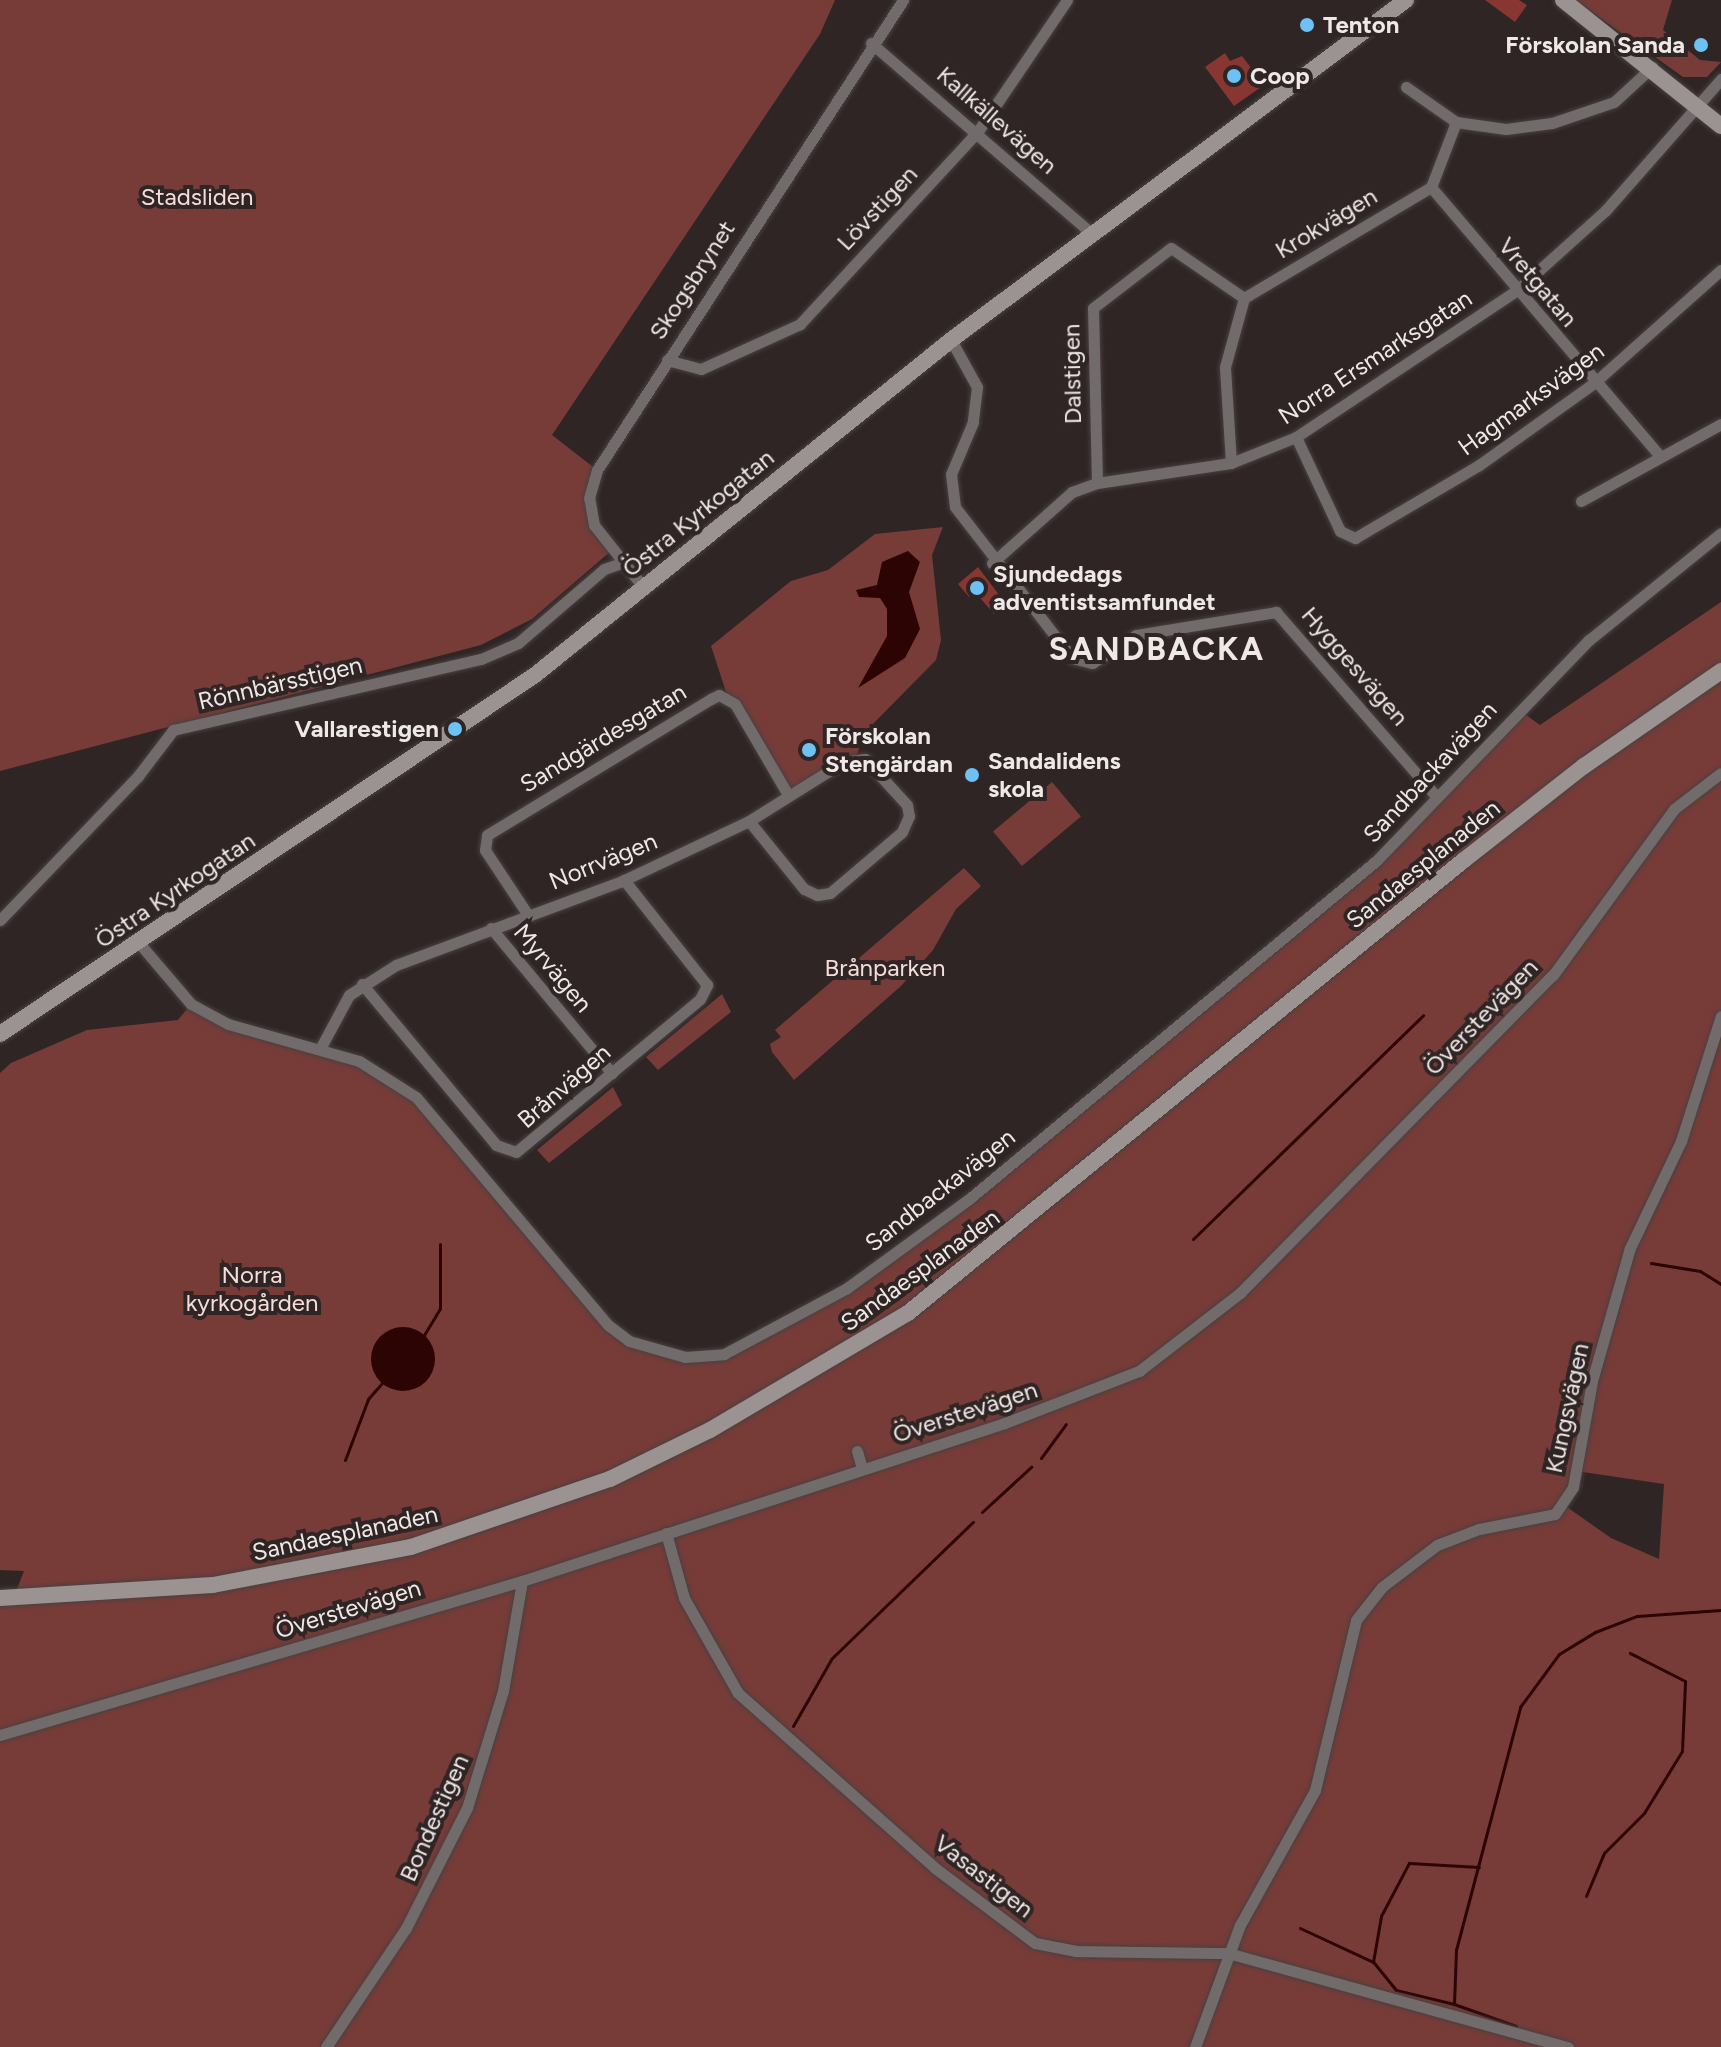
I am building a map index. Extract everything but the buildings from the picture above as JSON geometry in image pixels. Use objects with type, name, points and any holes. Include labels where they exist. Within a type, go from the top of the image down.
[{"type":"main road","name":"Östra Kyrkogatan","points":[[0,1034],[513,691],[951,340],[1406,0]]},
{"type":"main road","points":[[1563,0],[1700,103],[1721,126]]},
{"type":"main road","name":"Sandaesplanaden","points":[[0,1598],[213,1585],[411,1547],[610,1479],[710,1430],[908,1313],[1476,850],[1721,671]]},
{"type":"street","name":"Skogsbrynet","points":[[644,588],[621,563],[594,525],[591,485],[667,360],[871,43],[903,0]]},
{"type":"street","name":"Lövstigen","points":[[667,360],[701,369],[788,333],[978,131],[1067,0]]},
{"type":"street","name":"Kallkällevägen","points":[[871,43],[978,131],[1092,234]]},
{"type":"street","points":[[1406,87],[1456,122],[1506,129],[1552,123],[1614,102],[1652,67]]},
{"type":"street","name":"Norra Ersmarksgatan","points":[[992,563],[1072,492],[1097,483],[1231,463],[1296,437],[1516,291],[1605,211],[1721,79]]},
{"type":"street","points":[[1431,187],[1456,122]]},
{"type":"street","name":"Vretgatan","points":[[1431,187],[1594,383],[1660,456]]},
{"type":"street","name":"Krokvägen","points":[[1244,298],[1431,187]]},
{"type":"street","name":"Dalstigen","points":[[1097,483],[1093,308],[1171,248],[1244,298]]},
{"type":"street","name":"Hagmarksvägen","points":[[1296,437],[1340,531],[1349,537],[1479,465],[1594,383],[1721,270]]},
{"type":"street","points":[[1231,463],[1225,367],[1244,298]]},
{"type":"street","name":"Hyggesvägen","points":[[951,340],[975,378],[977,404],[951,474],[952,498],[963,526],[1080,662],[1092,663],[1136,635],[1276,612],[1437,797]]},
{"type":"street","points":[[1581,501],[1721,424]]},
{"type":"street","name":"Sandbackavägen","points":[[139,943],[191,1004],[228,1024],[321,1047],[382,1073],[416,1097],[619,1333],[662,1353],[724,1354],[847,1288],[969,1199],[1376,861],[1589,640],[1721,533]]},
{"type":"street","name":"Rönnbärsstigen","points":[[0,920],[138,776],[173,730],[481,659],[518,643],[604,569],[621,563]]},
{"type":"street","name":"Sandgärdesgatan","points":[[528,915],[485,850],[487,835],[719,695],[735,704],[787,793]]},
{"type":"street","name":"Norrvägen","points":[[321,1047],[340,1006],[362,984],[491,928],[624,880],[749,821],[787,793],[856,757],[882,774],[907,805],[902,832],[830,893],[817,895],[804,889],[749,821]]},
{"type":"street","name":"Överstevägen","points":[[0,1735],[522,1581],[1085,1394],[1139,1371],[1189,1337],[1553,975],[1674,809],[1721,773]]},
{"type":"street","name":"Brånvägen","points":[[362,984],[505,1150],[526,1148],[700,999],[707,985],[624,880]]},
{"type":"street","name":"Myrvägen","points":[[491,928],[612,1073]]},
{"type":"street","name":"Kungsvägen","points":[[1195,2047],[1228,1953],[1315,1790],[1342,1657],[1368,1603],[1437,1545],[1479,1529],[1555,1514],[1568,1496],[1592,1381],[1630,1248],[1681,1141],[1721,1016]]},
{"type":"street","points":[[857,1451],[862,1468]]},
{"type":"street","name":"Vasastigen","points":[[666,1533],[684,1598],[709,1652],[738,1693],[997,1918],[1035,1943],[1076,1951],[1228,1953],[1568,2047]]},
{"type":"street","name":"Bondestigen","points":[[326,2047],[406,1928],[467,1808],[503,1691],[522,1581]]},
{"type":"green space","name":"Stadsliden","points":[[0,0],[835,0],[820,34],[552,435],[597,470],[589,498],[611,551],[532,619],[481,645],[0,771]]},
{"type":"green space","points":[[1575,0],[1672,0],[1663,30],[1700,60],[1721,62],[1707,77],[1683,77]]},
{"type":"green space","points":[[943,527],[932,555],[941,640],[936,660],[865,732],[856,757],[787,793],[728,698],[711,646],[791,581],[828,570],[875,534]]},
{"type":"green space","name":"Norra kyrkogården","points":[[1721,602],[1721,2047],[0,2047],[0,1598],[13,1599],[24,1571],[0,1570],[0,1073],[11,1063],[87,1030],[178,1020],[191,1004],[228,1024],[359,1061],[416,1097],[608,1325],[662,1353],[724,1354],[873,1271],[1343,889],[1519,710],[1540,725]],"holes":[[[1576,1471],[1664,1484],[1659,1559],[1611,1538],[1564,1505]]]},
{"type":"green space","points":[[1052,782],[1081,816],[1022,866],[993,831]]},
{"type":"green space","name":"Brånparken","points":[[964,868],[981,886],[956,909],[933,950],[901,986],[794,1080],[772,1052],[770,1044],[781,1037],[775,1030]]},
{"type":"green space","points":[[722,994],[731,1012],[658,1070],[646,1057]]},
{"type":"green space","points":[[613,1087],[622,1105],[549,1163],[537,1150]]},
{"type":"shaded area","points":[[908,551],[920,562],[909,592],[920,629],[905,658],[858,688],[887,636],[887,609],[880,598],[859,597],[856,590],[877,585],[882,562]]},
{"type":"shaded area","points":[[403,1327],[421,1333],[429,1341],[435,1359],[429,1377],[421,1385],[403,1391],[385,1385],[377,1377],[371,1359],[377,1341],[385,1333]]},
{"type":"waterway","points":[[1193,1239],[1423,1015]]},
{"type":"waterway","points":[[424,1335],[440,1308],[440,1244]]},
{"type":"waterway","points":[[1651,1263],[1700,1271],[1721,1284]]},
{"type":"waterway","points":[[345,1460],[368,1399],[382,1383]]},
{"type":"waterway","points":[[1041,1458],[1066,1424]]},
{"type":"waterway","points":[[982,1512],[1031,1467]]},
{"type":"waterway","points":[[793,1726],[832,1658],[973,1522]]},
{"type":"waterway","points":[[1516,2026],[1454,2004],[1456,1950],[1520,1707],[1559,1654],[1595,1632],[1637,1616],[1721,1610]]},
{"type":"waterway","points":[[1586,1896],[1604,1853],[1644,1813],[1682,1751],[1685,1681],[1630,1653]]},
{"type":"waterway","points":[[1454,2004],[1396,1990],[1373,1962],[1381,1916],[1409,1863],[1479,1867]]},
{"type":"waterway","points":[[1300,1928],[1373,1962]]},
{"type":"place","name":"Tenton","points":[[1307,25]]},
{"type":"place","name":"Förskolan Sanda","points":[[1701,45]]},
{"type":"place","name":"Coop","points":[[1234,76]]},
{"type":"place","name":"Sjundedags adventistsamfundet","points":[[977,588]]},
{"type":"place","name":"Vallarestigen","points":[[455,729]]},
{"type":"place","name":"Förskolan Stengärdan","points":[[809,750]]},
{"type":"place","name":"Sandalidens skola","points":[[972,775]]},
{"type":"district","name":"SANDBACKA","points":[[1157,649]]}]
